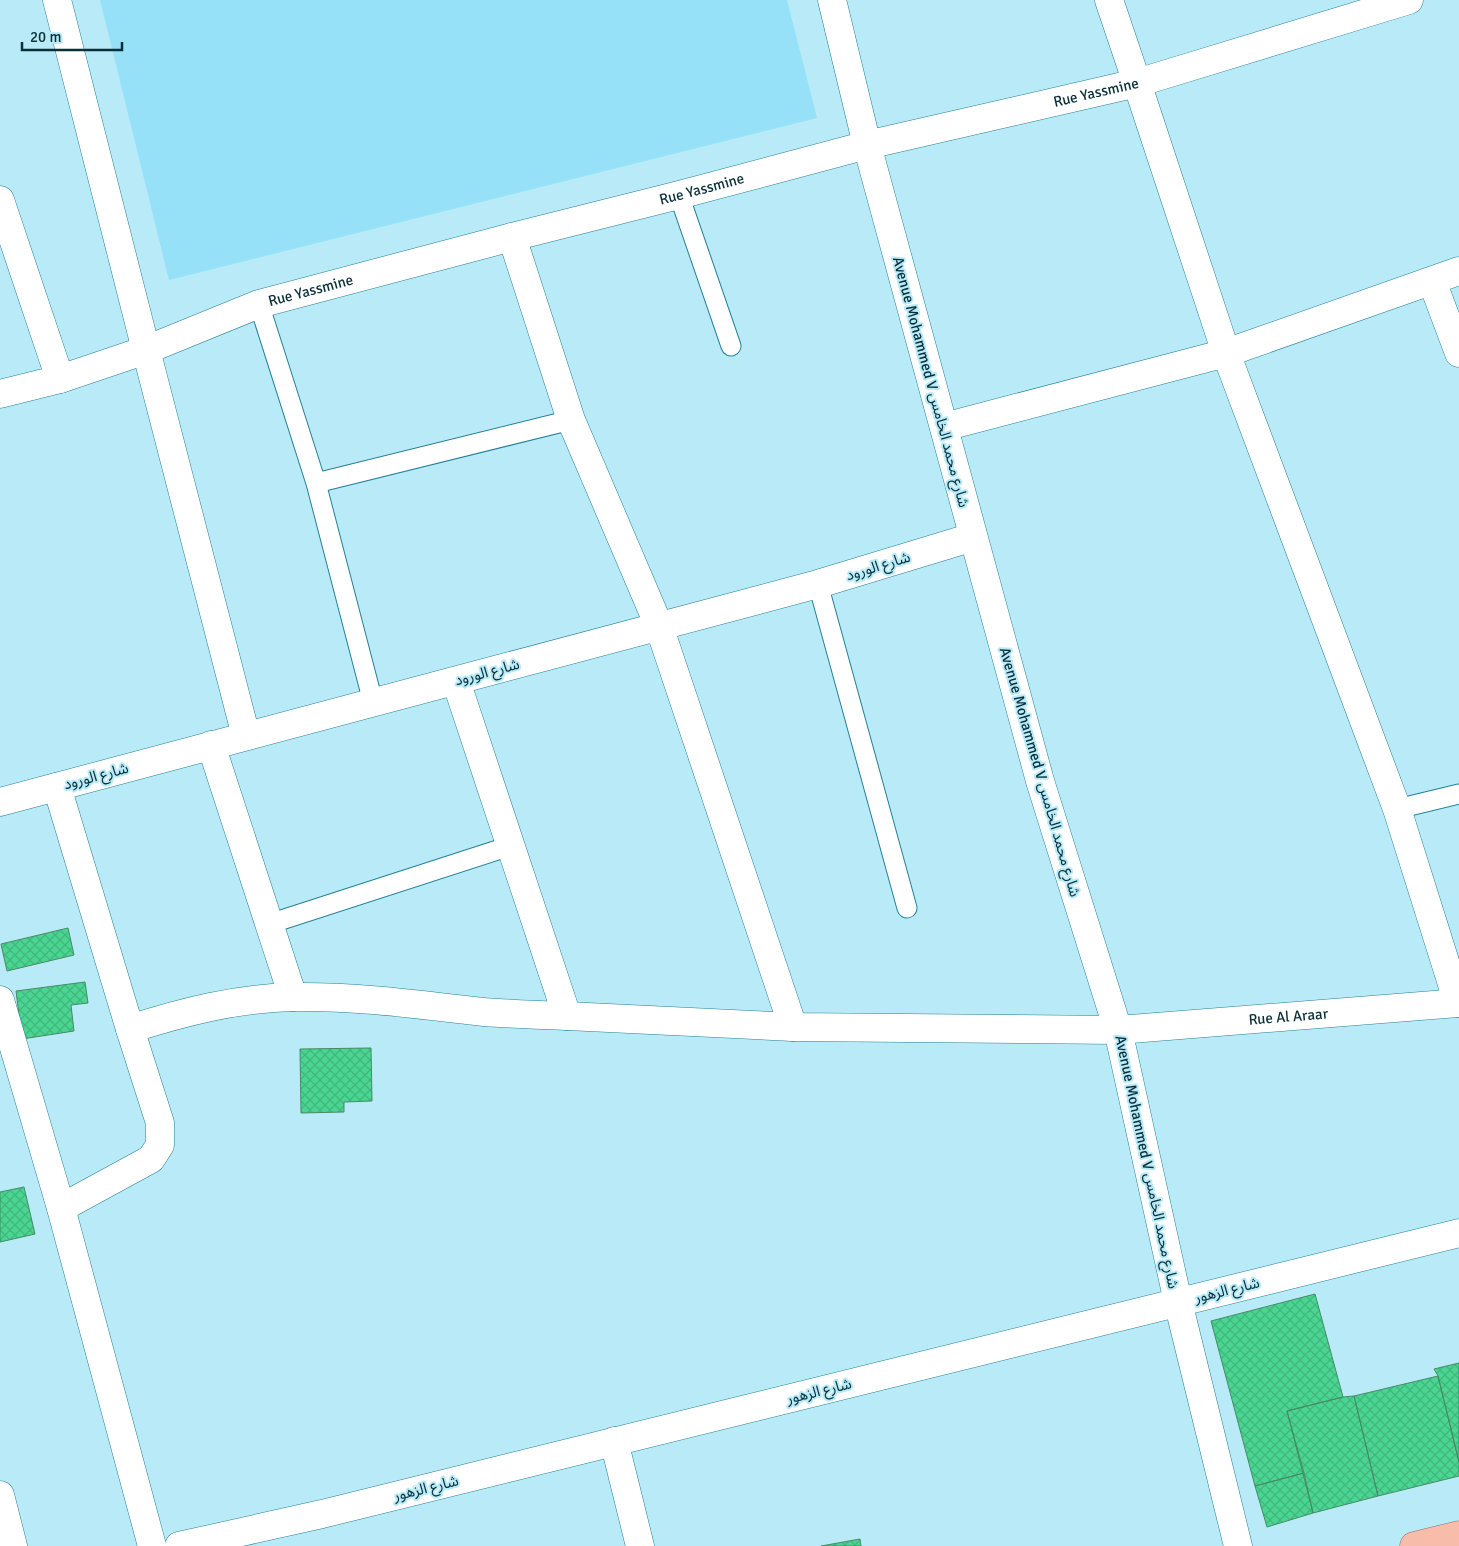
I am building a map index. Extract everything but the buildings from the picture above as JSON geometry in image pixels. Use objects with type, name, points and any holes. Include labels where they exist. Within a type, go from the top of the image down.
[{"type":"main road","points":[[1414,1546],[1459,1535]]},
{"type":"street","points":[[57,0],[246,736]]},
{"type":"street","name":"Avenue Mohammed V شارع محمد الخامس","points":[[832,0],[867,144],[1040,782],[1118,1030],[1178,1302],[1238,1546]]},
{"type":"street","points":[[1109,0],[1226,353],[1397,809],[1459,1003]]},
{"type":"street","name":"Rue Yassmine","points":[[0,394],[60,379],[146,350],[258,304],[679,195],[867,144],[1137,83],[1409,0]]},
{"type":"street","points":[[0,200],[60,379]]},
{"type":"street","points":[[512,237],[571,420],[659,626],[793,1027]]},
{"type":"street","points":[[944,427],[1226,353],[1459,271]]},
{"type":"street","points":[[1432,281],[1459,353]]},
{"type":"street","name":"شارع الورود","points":[[0,802],[818,584],[973,537]]},
{"type":"street","points":[[456,680],[567,1016]]},
{"type":"street","points":[[211,745],[293,997]]},
{"type":"street","points":[[57,786],[160,1123],[160,1145],[151,1159],[61,1208]]},
{"type":"street","name":"Rue Al Araar","points":[[130,1029],[177,1014],[237,1001],[293,997],[376,1000],[487,1012],[793,1027],[1118,1030],[1459,1003]]},
{"type":"street","points":[[0,1000],[61,1208],[152,1546]]},
{"type":"street","name":"شارع الزهور","points":[[180,1546],[322,1514],[1459,1233]]},
{"type":"street","points":[[614,1441],[640,1546]]},
{"type":"street","points":[[0,1495],[13,1546]]},
{"type":"lane","points":[[679,195],[731,346]]},
{"type":"lane","points":[[258,304],[316,482],[373,702]]},
{"type":"lane","points":[[316,482],[571,420]]},
{"type":"lane","points":[[818,584],[907,908]]},
{"type":"lane","points":[[1397,809],[1459,794]]},
{"type":"lane","points":[[269,924],[510,846]]},
{"type":"shaded area","points":[[100,0],[787,0],[817,118],[169,280]]}]
